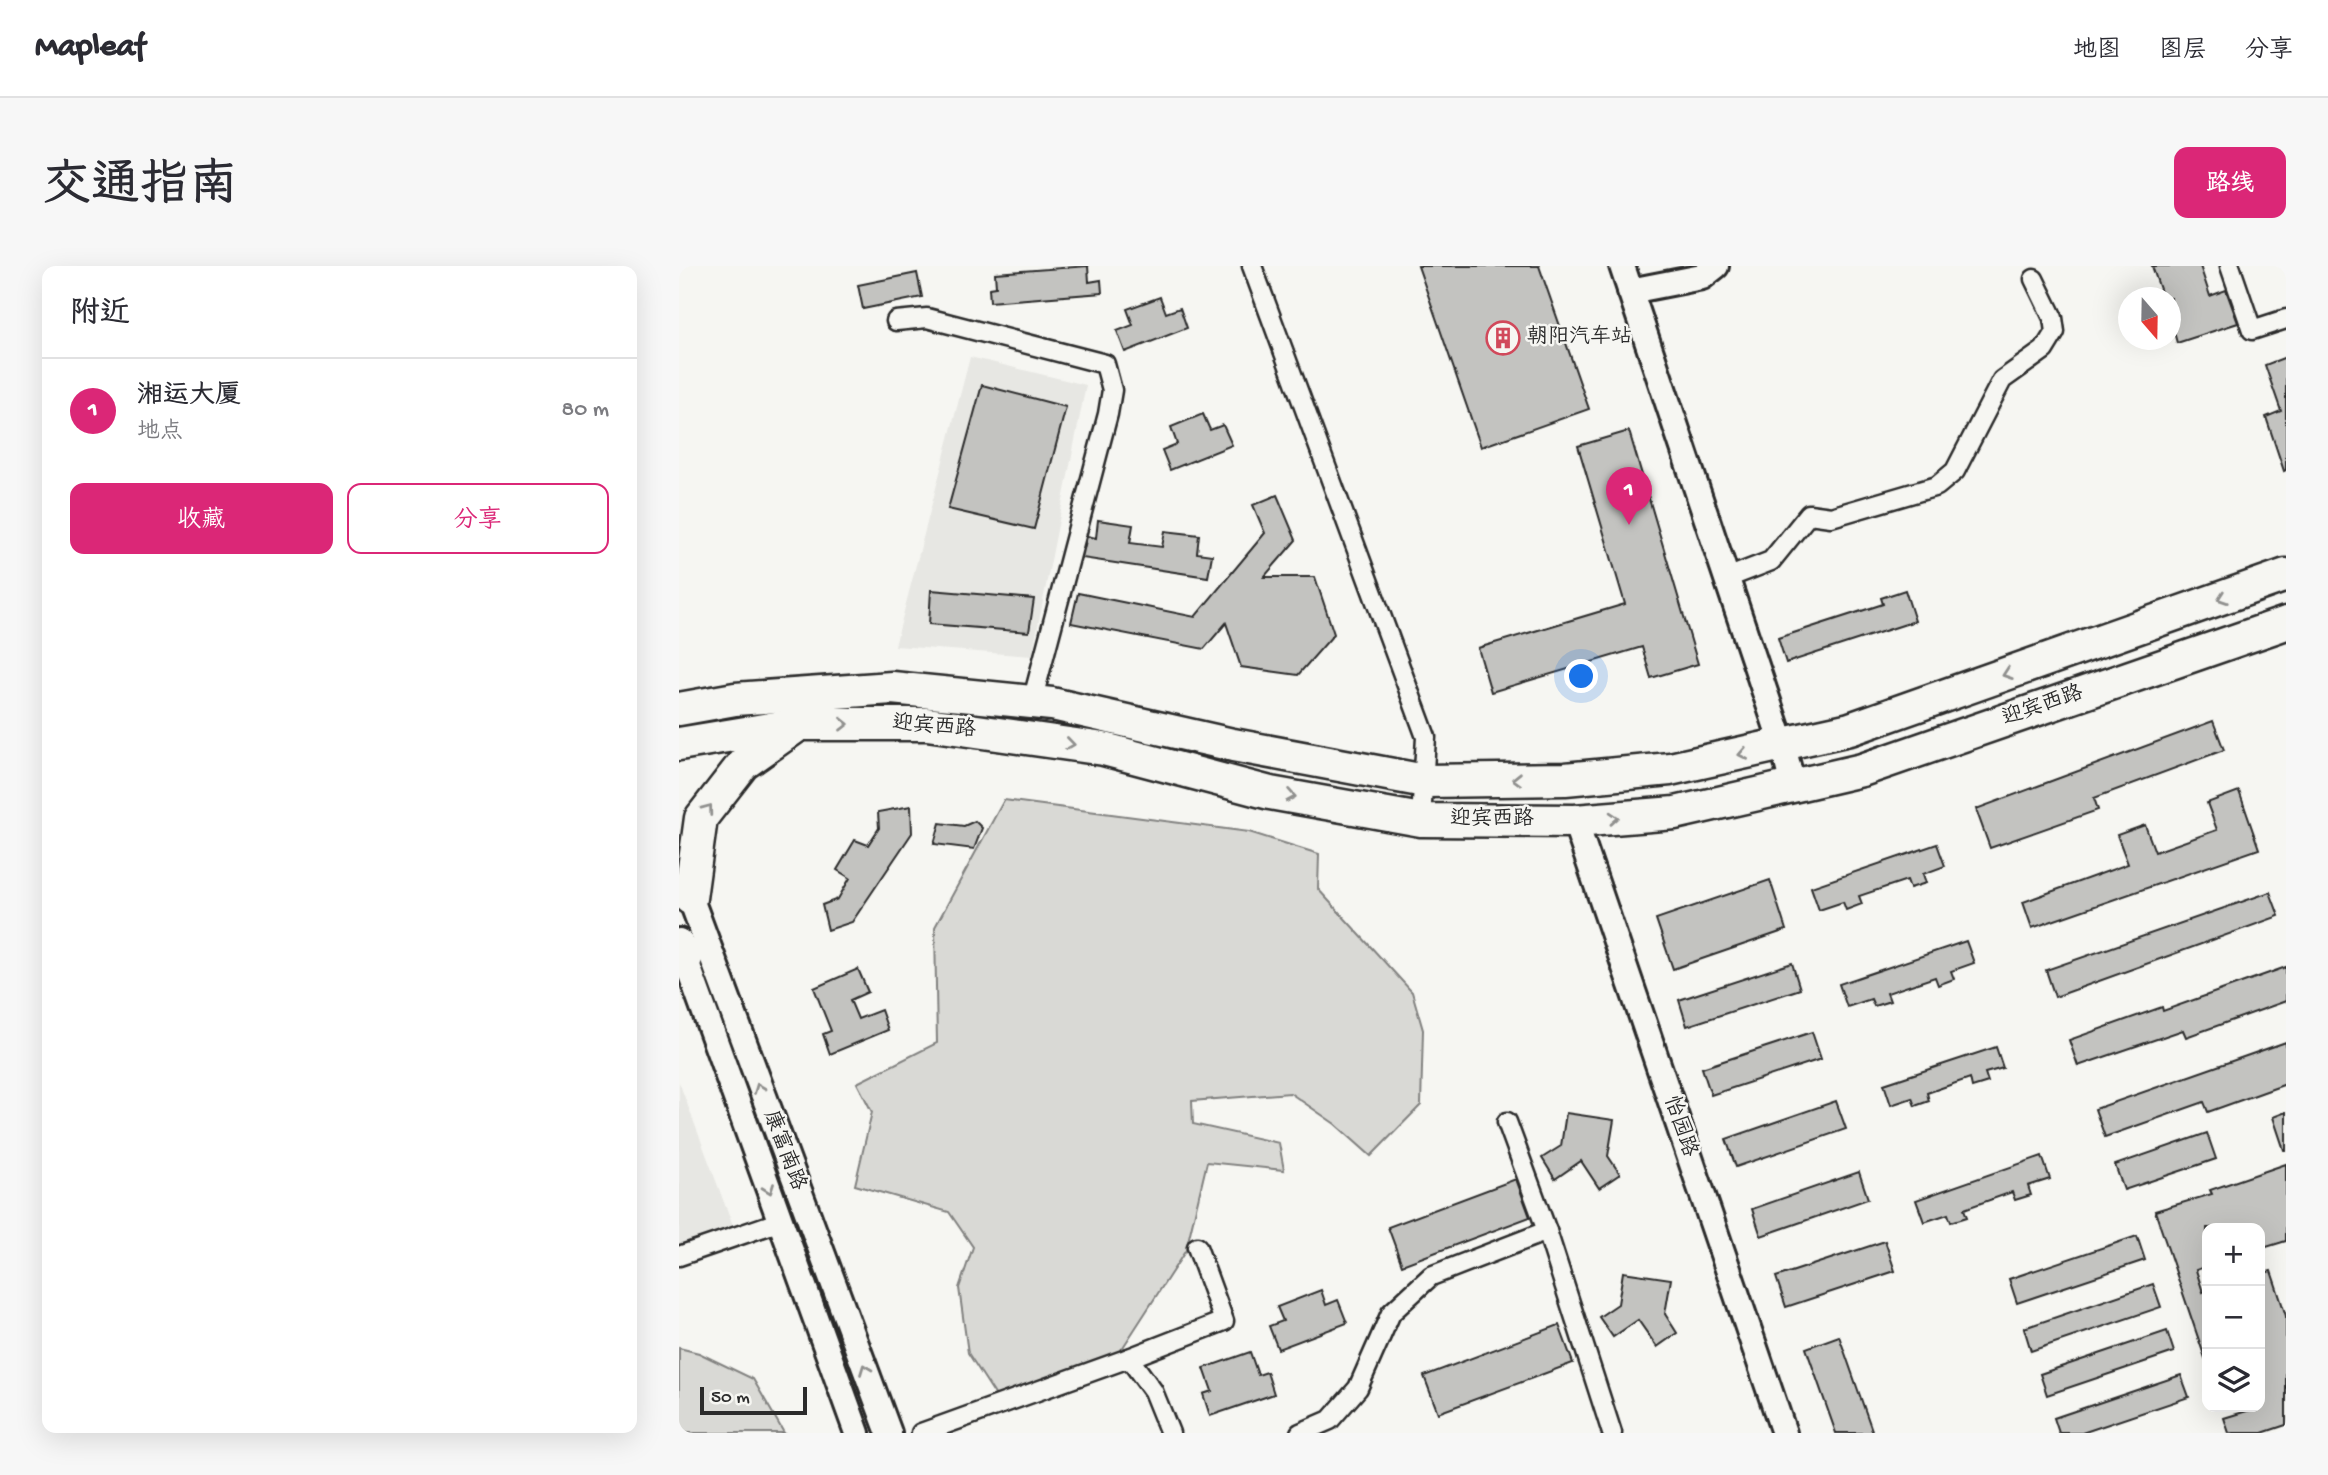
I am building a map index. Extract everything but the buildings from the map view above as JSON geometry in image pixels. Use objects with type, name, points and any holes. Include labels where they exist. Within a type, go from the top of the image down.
[{"type":"highway","name":"迎宾西路","points":[[679,709],[735,699],[892,688],[1032,702],[1233,746],[1425,781],[1565,779],[1670,769],[1850,729],[2286,575]]},
{"type":"highway","name":"迎宾西路","points":[[679,744],[800,723],[927,724],[1104,749],[1270,793],[1421,820],[1575,821],[1675,813],[1862,769],[2286,623]]},
{"type":"highway","points":[[690,898],[701,818],[743,764],[800,723]]},
{"type":"street","points":[[1252,266],[1426,737],[1421,820]]},
{"type":"street","points":[[1622,266],[1783,746],[1793,786]]},
{"type":"street","points":[[1630,291],[1702,277],[1716,266]]},
{"type":"street","points":[[2230,266],[2252,330],[2286,319]]},
{"type":"street","points":[[1727,578],[1771,561],[1809,514],[1831,517],[1937,486],[1955,471],[2002,380],[2044,350],[2055,332],[2053,318],[2034,279]]},
{"type":"street","points":[[896,321],[927,318],[1105,364],[1112,390],[1108,414],[1032,702]]},
{"type":"street","name":"怡园路","points":[[1575,821],[1784,1433]]},
{"type":"street","name":"康富南路","points":[[679,867],[890,1433]]},
{"type":"street","name":"康富南路","points":[[681,948],[857,1433]]},
{"type":"street","points":[[1507,1122],[1547,1231],[1612,1433]]},
{"type":"street","points":[[679,1256],[781,1221]]},
{"type":"street","points":[[1300,1433],[1330,1420],[1358,1388],[1391,1313],[1431,1276],[1547,1231]]},
{"type":"street","points":[[921,1433],[1224,1321],[1197,1247]]},
{"type":"street","points":[[1129,1358],[1153,1391],[1170,1433]]},
{"type":"shaded area","points":[[970,357],[1086,385],[1032,656],[895,646]]},
{"type":"shaded area","points":[[1004,800],[1249,832],[1319,854],[1318,889],[1412,992],[1423,1030],[1421,1105],[1371,1156],[1335,1124],[1290,1093],[1192,1101],[1193,1124],[1279,1143],[1284,1170],[1207,1162],[1186,1250],[1118,1355],[996,1396],[968,1353],[959,1288],[973,1247],[949,1212],[855,1185],[872,1112],[857,1083],[937,1043],[935,927]]},
{"type":"shaded area","points":[[679,1082],[734,1229],[679,1247]]},
{"type":"shaded area","points":[[679,1348],[699,1353],[753,1379],[784,1433],[679,1433]]},
{"type":"place","name":"朝阳汽车站","points":[[1503,338]]},
{"type":"place","name":"湘运大厦","points":[[1629,525]]}]
